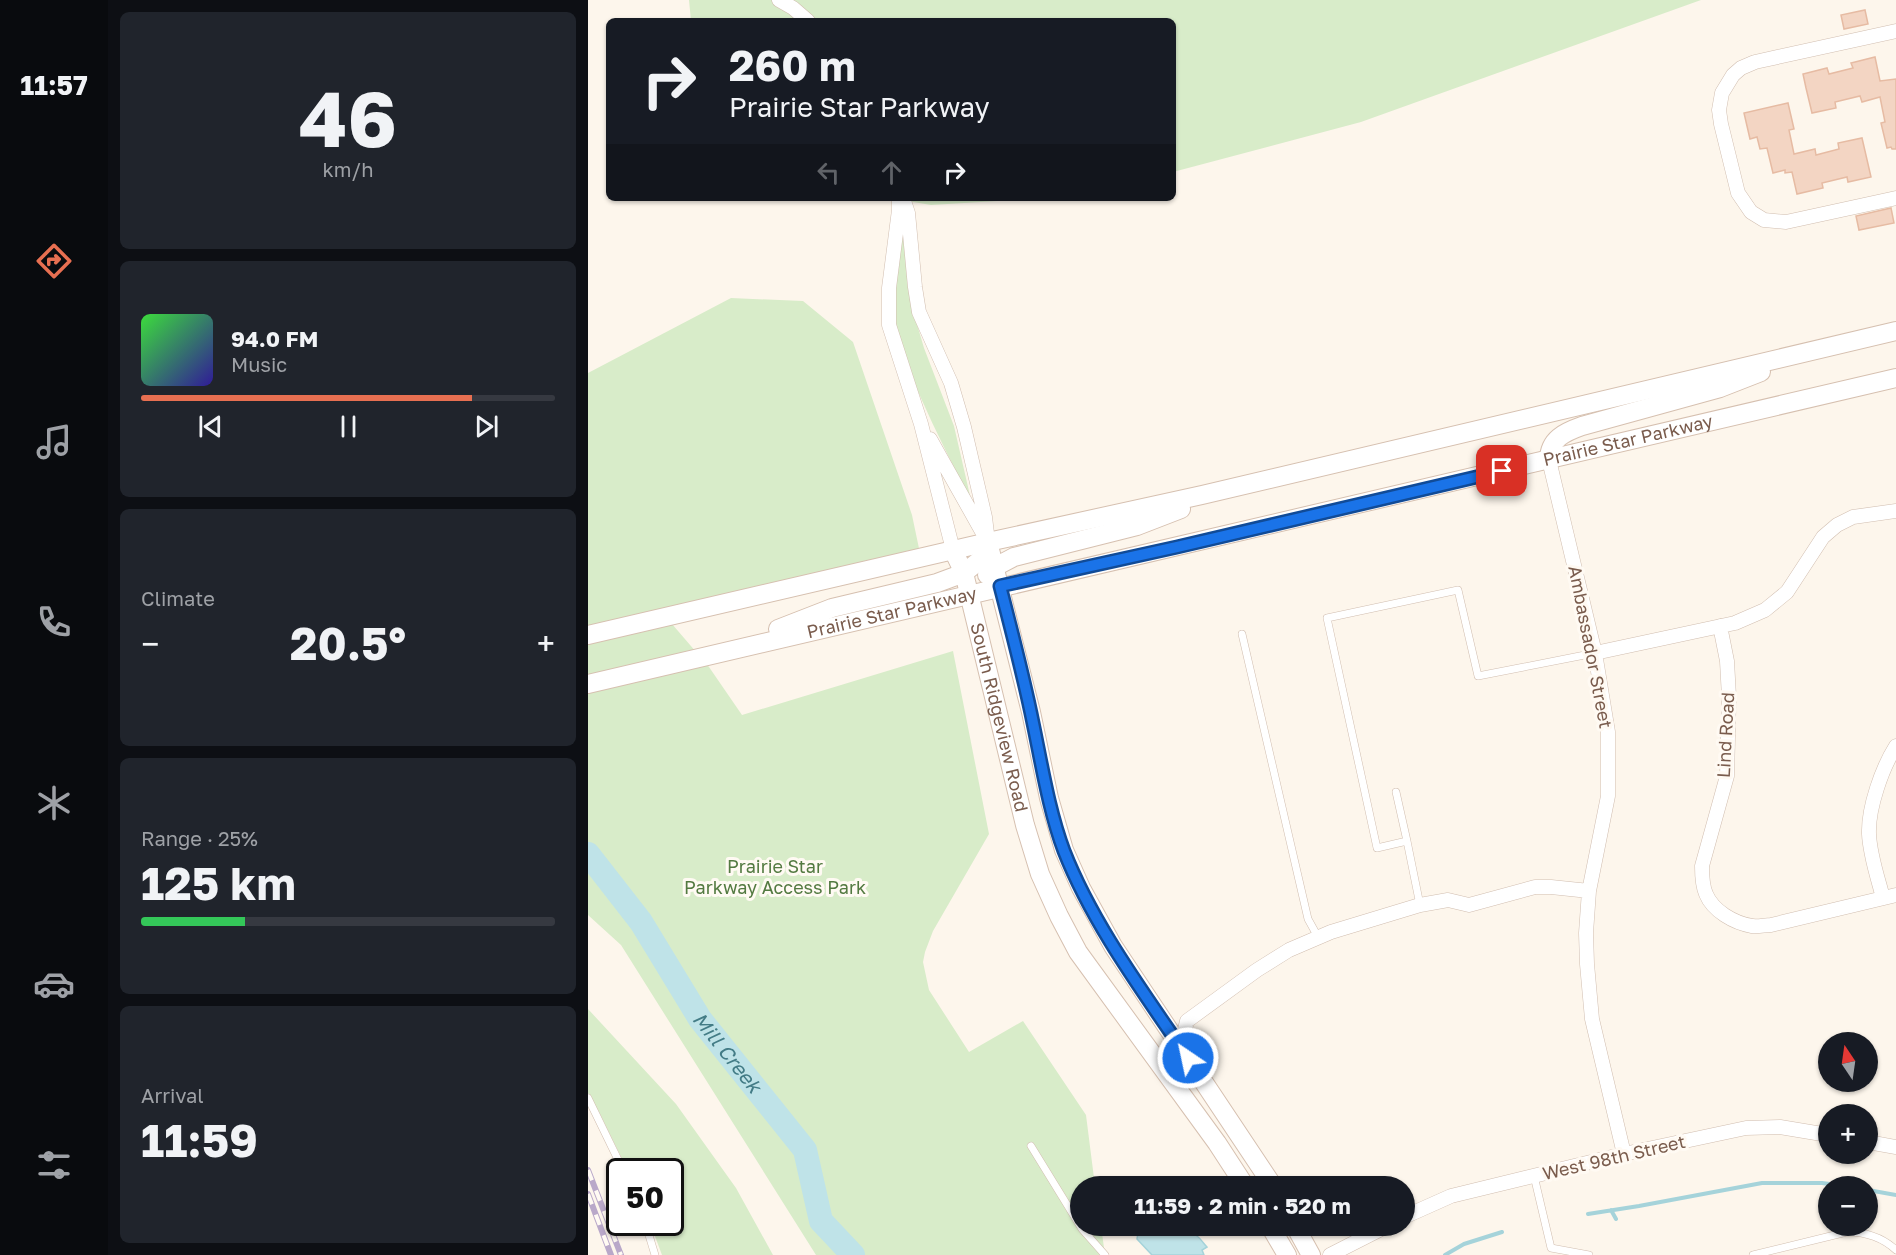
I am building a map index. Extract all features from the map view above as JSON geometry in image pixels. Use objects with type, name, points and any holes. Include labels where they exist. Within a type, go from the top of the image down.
[{"type":"main road","points":[[588,635],[1202,495],[1896,331]]},
{"type":"main road","points":[[1549,460],[1549,451],[1553,442],[1564,433],[1720,388],[1765,371],[1779,358]]},
{"type":"main road","points":[[1841,391],[1896,373]]},
{"type":"main road","name":"Prairie Star Parkway","points":[[588,684],[1896,378]]},
{"type":"main road","points":[[968,594],[1002,564],[1036,550],[1137,526],[1176,512],[1202,495]]},
{"type":"main road","points":[[748,646],[774,631],[832,608],[937,583],[964,573],[980,560],[988,542]]},
{"type":"main road","name":"South Ridgeview Road","points":[[988,542],[1002,564],[1000,586],[1031,712],[1049,798],[1064,850],[1081,888],[1113,946],[1266,1176]]},
{"type":"main road","name":"South Ridgeview Road","points":[[953,550],[964,573],[1025,825],[1040,874],[1059,916],[1078,952],[1238,1176]]},
{"type":"main road","points":[[1002,564],[1042,577]]},
{"type":"main road","points":[[1276,1236],[1287,1255]]},
{"type":"main road","points":[[1301,1236],[1311,1255]]},
{"type":"street","points":[[779,0],[805,18]]},
{"type":"street","points":[[1896,30],[1755,62],[1740,68],[1722,93],[1719,110],[1738,193],[1751,212],[1764,220],[1786,222],[1896,198]]},
{"type":"street","name":"South Ridgeview Road","points":[[898,201],[889,288],[889,325],[921,424],[953,550]]},
{"type":"street","name":"South Ridgeview Road","points":[[904,201],[908,213],[919,312],[951,383],[985,517],[988,542]]},
{"type":"street","points":[[921,424],[988,542]]},
{"type":"street","name":"Ambassador Street","points":[[1549,460],[1595,653],[1606,714],[1608,796],[1589,891],[1586,933],[1592,1019],[1624,1154]]},
{"type":"street","points":[[1595,653],[1735,623],[1765,610],[1787,592],[1823,537],[1837,525],[1853,517],[1896,511]]},
{"type":"street","name":"Lind Road","points":[[1720,626],[1727,661],[1729,697],[1727,776],[1702,866],[1702,881],[1706,896],[1717,909],[1733,920],[1753,926],[1771,925],[1889,897]]},
{"type":"street","points":[[1889,897],[1872,855],[1869,833],[1876,792],[1887,760],[1896,746]]},
{"type":"street","points":[[1188,1058],[1183,1038],[1187,1021],[1257,970],[1318,937],[1420,905],[1448,900],[1469,905],[1535,887],[1589,891]]},
{"type":"street","points":[[1159,1015],[1187,1021]]},
{"type":"street","name":"West 98th Street","points":[[1415,1212],[1451,1196],[1624,1154],[1746,1128],[1780,1127],[1818,1133]]},
{"type":"street","points":[[1878,1144],[1896,1147]]},
{"type":"street","points":[[1330,1255],[1368,1236]]},
{"type":"lane","points":[[1407,842],[1377,848],[1328,618],[1458,590],[1478,676],[1595,653]]},
{"type":"lane","points":[[1242,634],[1308,919],[1318,937]]},
{"type":"lane","points":[[1396,792],[1420,905]]},
{"type":"lane","points":[[588,1098],[617,1158]]},
{"type":"lane","points":[[1031,1146],[1082,1230],[1105,1255]]},
{"type":"lane","points":[[1533,1176],[1551,1248],[1589,1255]]},
{"type":"lane","points":[[1753,1255],[1847,1232],[1857,1232],[1883,1240],[1896,1250]]},
{"type":"lane","points":[[649,1236],[655,1255]]},
{"type":"green space","points":[[689,0],[1701,0],[1361,122],[1176,171],[1176,18],[691,18]]},
{"type":"green space","points":[[908,201],[997,201],[931,205]]},
{"type":"green space","points":[[904,221],[916,321],[954,426],[971,500],[906,364],[896,331],[894,297]]},
{"type":"green space","name":"Prairie Star Parkway Access Park","points":[[731,298],[803,301],[853,342],[912,515],[921,558],[672,624],[709,667],[742,715],[953,651],[989,834],[933,931],[923,962],[929,990],[969,1052],[1023,1021],[1086,1115],[1094,1176],[1070,1176],[1070,1236],[1102,1236],[1105,1255],[816,1255],[621,945],[588,915],[588,373]]},
{"type":"green space","points":[[588,1009],[676,1104],[736,1188],[773,1255],[662,1255],[655,1236],[684,1236],[684,1158],[622,1158],[588,1093]]},
{"type":"water","points":[[1137,1236],[1197,1236],[1207,1247],[1202,1250],[1204,1255],[1152,1255],[1137,1239]]},
{"type":"building","points":[[1865,10],[1868,24],[1844,29],[1841,15]]},
{"type":"building","points":[[1875,57],[1880,81],[1896,79],[1896,149],[1887,148],[1881,123],[1885,122],[1880,97],[1862,102],[1860,96],[1835,102],[1836,108],[1812,113],[1806,88],[1803,74],[1827,68],[1829,74],[1853,68],[1851,63]]},
{"type":"building","points":[[1788,103],[1794,129],[1789,130],[1794,154],[1815,149],[1816,155],[1839,149],[1838,143],[1862,138],[1871,177],[1848,182],[1847,177],[1822,183],[1823,188],[1797,194],[1792,172],[1785,173],[1785,170],[1773,173],[1767,148],[1760,149],[1757,137],[1750,139],[1744,113]]},
{"type":"building","points":[[1891,208],[1894,223],[1859,230],[1856,216]]},
{"type":"waterway","name":"Mill Creek","points":[[588,854],[641,922],[700,1019],[805,1150],[821,1221],[853,1255]]},
{"type":"waterway","points":[[1588,1214],[1762,1183],[1818,1183]]},
{"type":"waterway","points":[[1878,1192],[1896,1195]]},
{"type":"waterway","points":[[1611,1210],[1616,1219]]},
{"type":"waterway","points":[[1445,1255],[1464,1244],[1502,1232]]},
{"type":"railway","points":[[588,1170],[621,1255]]},
{"type":"railway","points":[[588,1194],[611,1255]]},
{"type":"route","points":[[1188,1058],[1113,946],[1081,888],[1064,850],[1049,798],[1031,712],[1000,586],[1502,471]]}]
